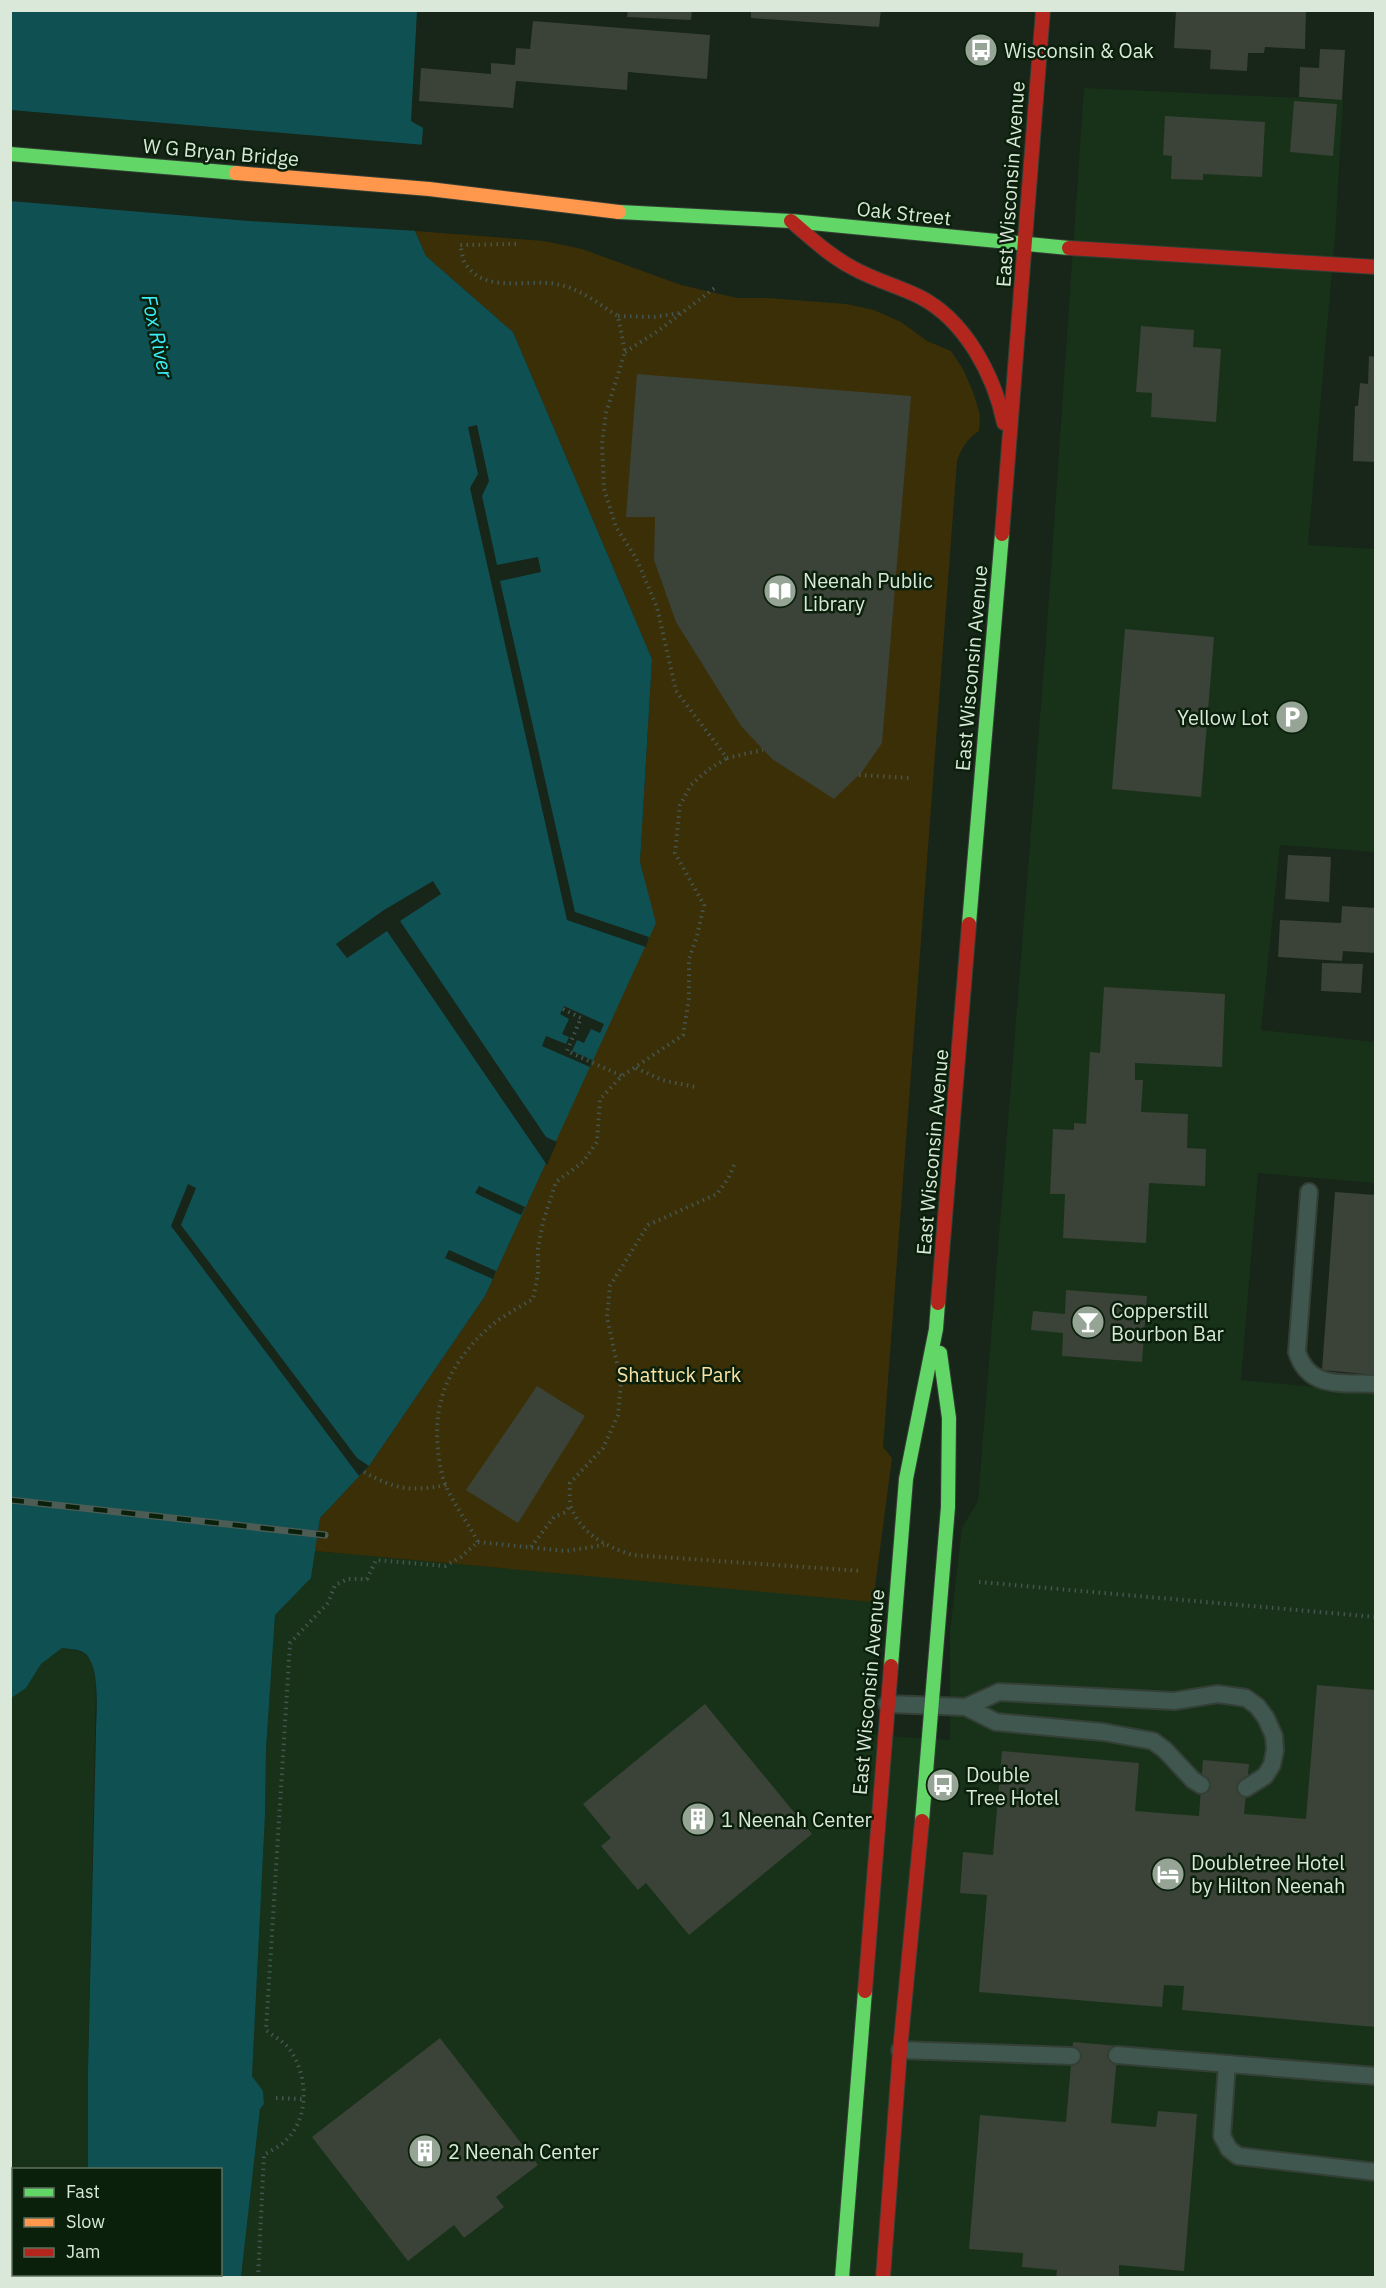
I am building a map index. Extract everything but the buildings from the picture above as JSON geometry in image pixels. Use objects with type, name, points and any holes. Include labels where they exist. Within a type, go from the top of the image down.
[{"type":"main road","name":"East Wisconsin Avenue","points":[[842,2277],[906,1479],[936,1329],[1026,244],[1043,10]]},
{"type":"main road","name":"W G Bryan Bridge","points":[[10,154],[429,189]]},
{"type":"main road","name":"Oak Street","points":[[429,189],[628,213],[791,221],[1026,244],[1376,267]]},
{"type":"main road","points":[[791,221],[845,264],[933,304],[959,330],[988,374],[1003,412],[1009,453]]},
{"type":"main road","name":"East Wisconsin Avenue","points":[[883,2277],[900,2050],[948,1507],[949,1418],[936,1329]]},
{"type":"lane","points":[[1310,1192],[1297,1352],[1301,1364],[1318,1380],[1376,1384]]},
{"type":"lane","points":[[966,1707],[999,1692],[1174,1701],[1218,1694],[1246,1698],[1257,1706],[1266,1719],[1274,1736],[1275,1750],[1272,1765],[1265,1776],[1246,1788]]},
{"type":"lane","points":[[887,1704],[966,1707],[996,1722],[1103,1732],[1153,1741],[1201,1785]]},
{"type":"lane","points":[[900,2050],[1072,2056]]},
{"type":"lane","points":[[1117,2055],[1376,2076]]},
{"type":"lane","points":[[1227,2064],[1222,2136],[1229,2149],[1238,2156],[1376,2172]]},
{"type":"path","points":[[516,244],[460,244],[464,262],[476,274],[500,284],[559,284],[577,290],[618,316],[680,313]]},
{"type":"path","points":[[625,352],[658,331],[716,287]]},
{"type":"path","points":[[618,316],[625,352],[606,413],[602,443],[604,489],[616,527],[636,558],[657,607],[676,691],[727,758]]},
{"type":"path","points":[[478,1542],[446,1485],[439,1461],[438,1408],[447,1382],[483,1333],[504,1316],[533,1299],[543,1222],[556,1182],[583,1162],[597,1142],[600,1099],[622,1076],[683,1035],[689,998],[689,959],[704,905],[675,853],[680,805],[691,785],[708,770],[727,758],[763,750]]},
{"type":"path","points":[[859,775],[911,778]]},
{"type":"path","points":[[563,1009],[581,1018],[567,1051],[622,1076]]},
{"type":"path","points":[[636,1068],[662,1080],[695,1087]]},
{"type":"path","points":[[734,1165],[728,1179],[717,1194],[648,1226],[610,1286],[607,1317],[621,1382],[618,1415],[603,1448],[570,1483],[570,1505],[581,1525],[604,1545],[632,1555],[845,1570]]},
{"type":"path","points":[[364,1472],[395,1487],[408,1490],[422,1490],[446,1485]]},
{"type":"path","points":[[531,1547],[554,1517],[566,1512],[570,1505]]},
{"type":"path","points":[[258,2277],[264,2155],[287,2139],[299,2121],[304,2091],[297,2064],[285,2045],[266,2030],[290,1643],[328,1604],[335,1585],[348,1579],[367,1579],[376,1560],[445,1566],[461,1557],[478,1542],[566,1551],[604,1545]]},
{"type":"path","points":[[975,1582],[1376,1617]]},
{"type":"path","points":[[276,2098],[303,2099]]},
{"type":"shaded area","points":[[1084,88],[1343,100],[1335,237],[1308,545],[1375,549],[1375,852],[1280,845],[1261,1030],[1375,1042],[1375,1183],[1258,1173],[1241,1380],[1375,1393],[1375,2277],[241,2278],[260,2109],[264,2104],[263,2091],[252,2076],[265,1815],[266,1749],[275,1615],[311,1578],[315,1551],[884,1602],[882,1624],[874,1633],[873,1735],[950,1740],[950,1632],[962,1528],[978,1501],[1046,641]]},
{"type":"shaded area","points":[[62,1648],[83,1652],[92,1661],[96,1683],[88,2168],[12,2168],[12,2276],[102,2277],[11,2277],[10,1698],[26,1688],[41,1664]]},
{"type":"green space","name":"Shattuck Park","points":[[415,231],[544,241],[582,249],[681,285],[737,298],[846,304],[874,310],[901,322],[927,341],[951,351],[963,369],[973,392],[980,415],[979,431],[965,444],[957,461],[883,1447],[892,1458],[873,1602],[315,1551],[320,1518],[369,1466],[485,1296],[655,923],[640,862],[652,659],[513,332],[426,256]]},
{"type":"water","name":"Fox River","points":[[11,11],[417,11],[411,121],[423,128],[415,231],[426,256],[513,332],[652,659],[640,862],[656,923],[485,1296],[369,1466],[320,1518],[311,1578],[275,1615],[266,1749],[265,1815],[252,2076],[263,2091],[264,2104],[260,2109],[241,2277],[102,2277],[222,2276],[222,2168],[88,2168],[88,2071],[97,1701],[95,1675],[88,1656],[81,1651],[62,1648],[41,1664],[26,1688],[11,1698]]},
{"type":"pier","points":[[11,110],[425,145],[418,231],[249,221],[10,201]]},
{"type":"pier","points":[[477,425],[489,481],[482,496],[497,565],[538,557],[541,572],[500,581],[575,912],[649,937],[646,947],[567,920],[470,488],[478,474],[468,427]]},
{"type":"pier","points":[[433,881],[441,894],[400,921],[546,1137],[557,1142],[547,1165],[387,931],[347,958],[336,944],[384,910]]},
{"type":"pier","points":[[564,1006],[604,1024],[600,1033],[591,1029],[584,1043],[577,1040],[572,1051],[592,1060],[590,1067],[542,1046],[546,1036],[566,1044],[569,1037],[562,1034],[569,1019],[560,1014]]},
{"type":"pier","points":[[188,1184],[196,1188],[181,1225],[357,1458],[369,1466],[359,1476],[171,1226]]},
{"type":"pier","points":[[479,1186],[525,1207],[521,1215],[475,1193]]},
{"type":"pier","points":[[449,1250],[496,1271],[493,1279],[445,1258]]},
{"type":"railway","points":[[10,1500],[325,1535]]},
{"type":"traffic: fast","points":[[10,154],[236,173]]},
{"type":"traffic: fast","points":[[619,212],[791,221],[1069,248]]},
{"type":"traffic: fast","points":[[969,924],[1002,534]]},
{"type":"traffic: fast","points":[[891,1666],[906,1479],[936,1329],[938,1303]]},
{"type":"traffic: fast","points":[[922,1821],[948,1507],[949,1418],[940,1353]]},
{"type":"traffic: fast","points":[[842,2278],[865,1991]]},
{"type":"traffic: slow","points":[[236,173],[429,189],[619,212]]},
{"type":"traffic: jam","points":[[1002,534],[1043,10]]},
{"type":"traffic: jam","points":[[791,221],[845,263],[869,276],[920,297],[951,320],[964,334],[985,368],[1004,423]]},
{"type":"traffic: jam","points":[[1069,248],[1376,267]]},
{"type":"traffic: jam","points":[[938,1303],[969,924]]},
{"type":"traffic: jam","points":[[865,1991],[891,1666]]},
{"type":"traffic: jam","points":[[883,2278],[900,2050],[922,1821]]},
{"type":"place","name":"Wisconsin & Oak","points":[[981,50]]},
{"type":"place","name":"Neenah Public Library","points":[[780,591]]},
{"type":"place","name":"Yellow Lot","points":[[1292,717]]},
{"type":"place","name":"Copperstill Bourbon Bar","points":[[1088,1322]]},
{"type":"place","name":"Double Tree Hotel","points":[[943,1785]]},
{"type":"place","name":"1 Neenah Center","points":[[698,1819]]},
{"type":"place","name":"Doubletree Hotel by Hilton Neenah","points":[[1168,1874]]},
{"type":"place","name":"2 Neenah Center","points":[[425,2151]]}]
